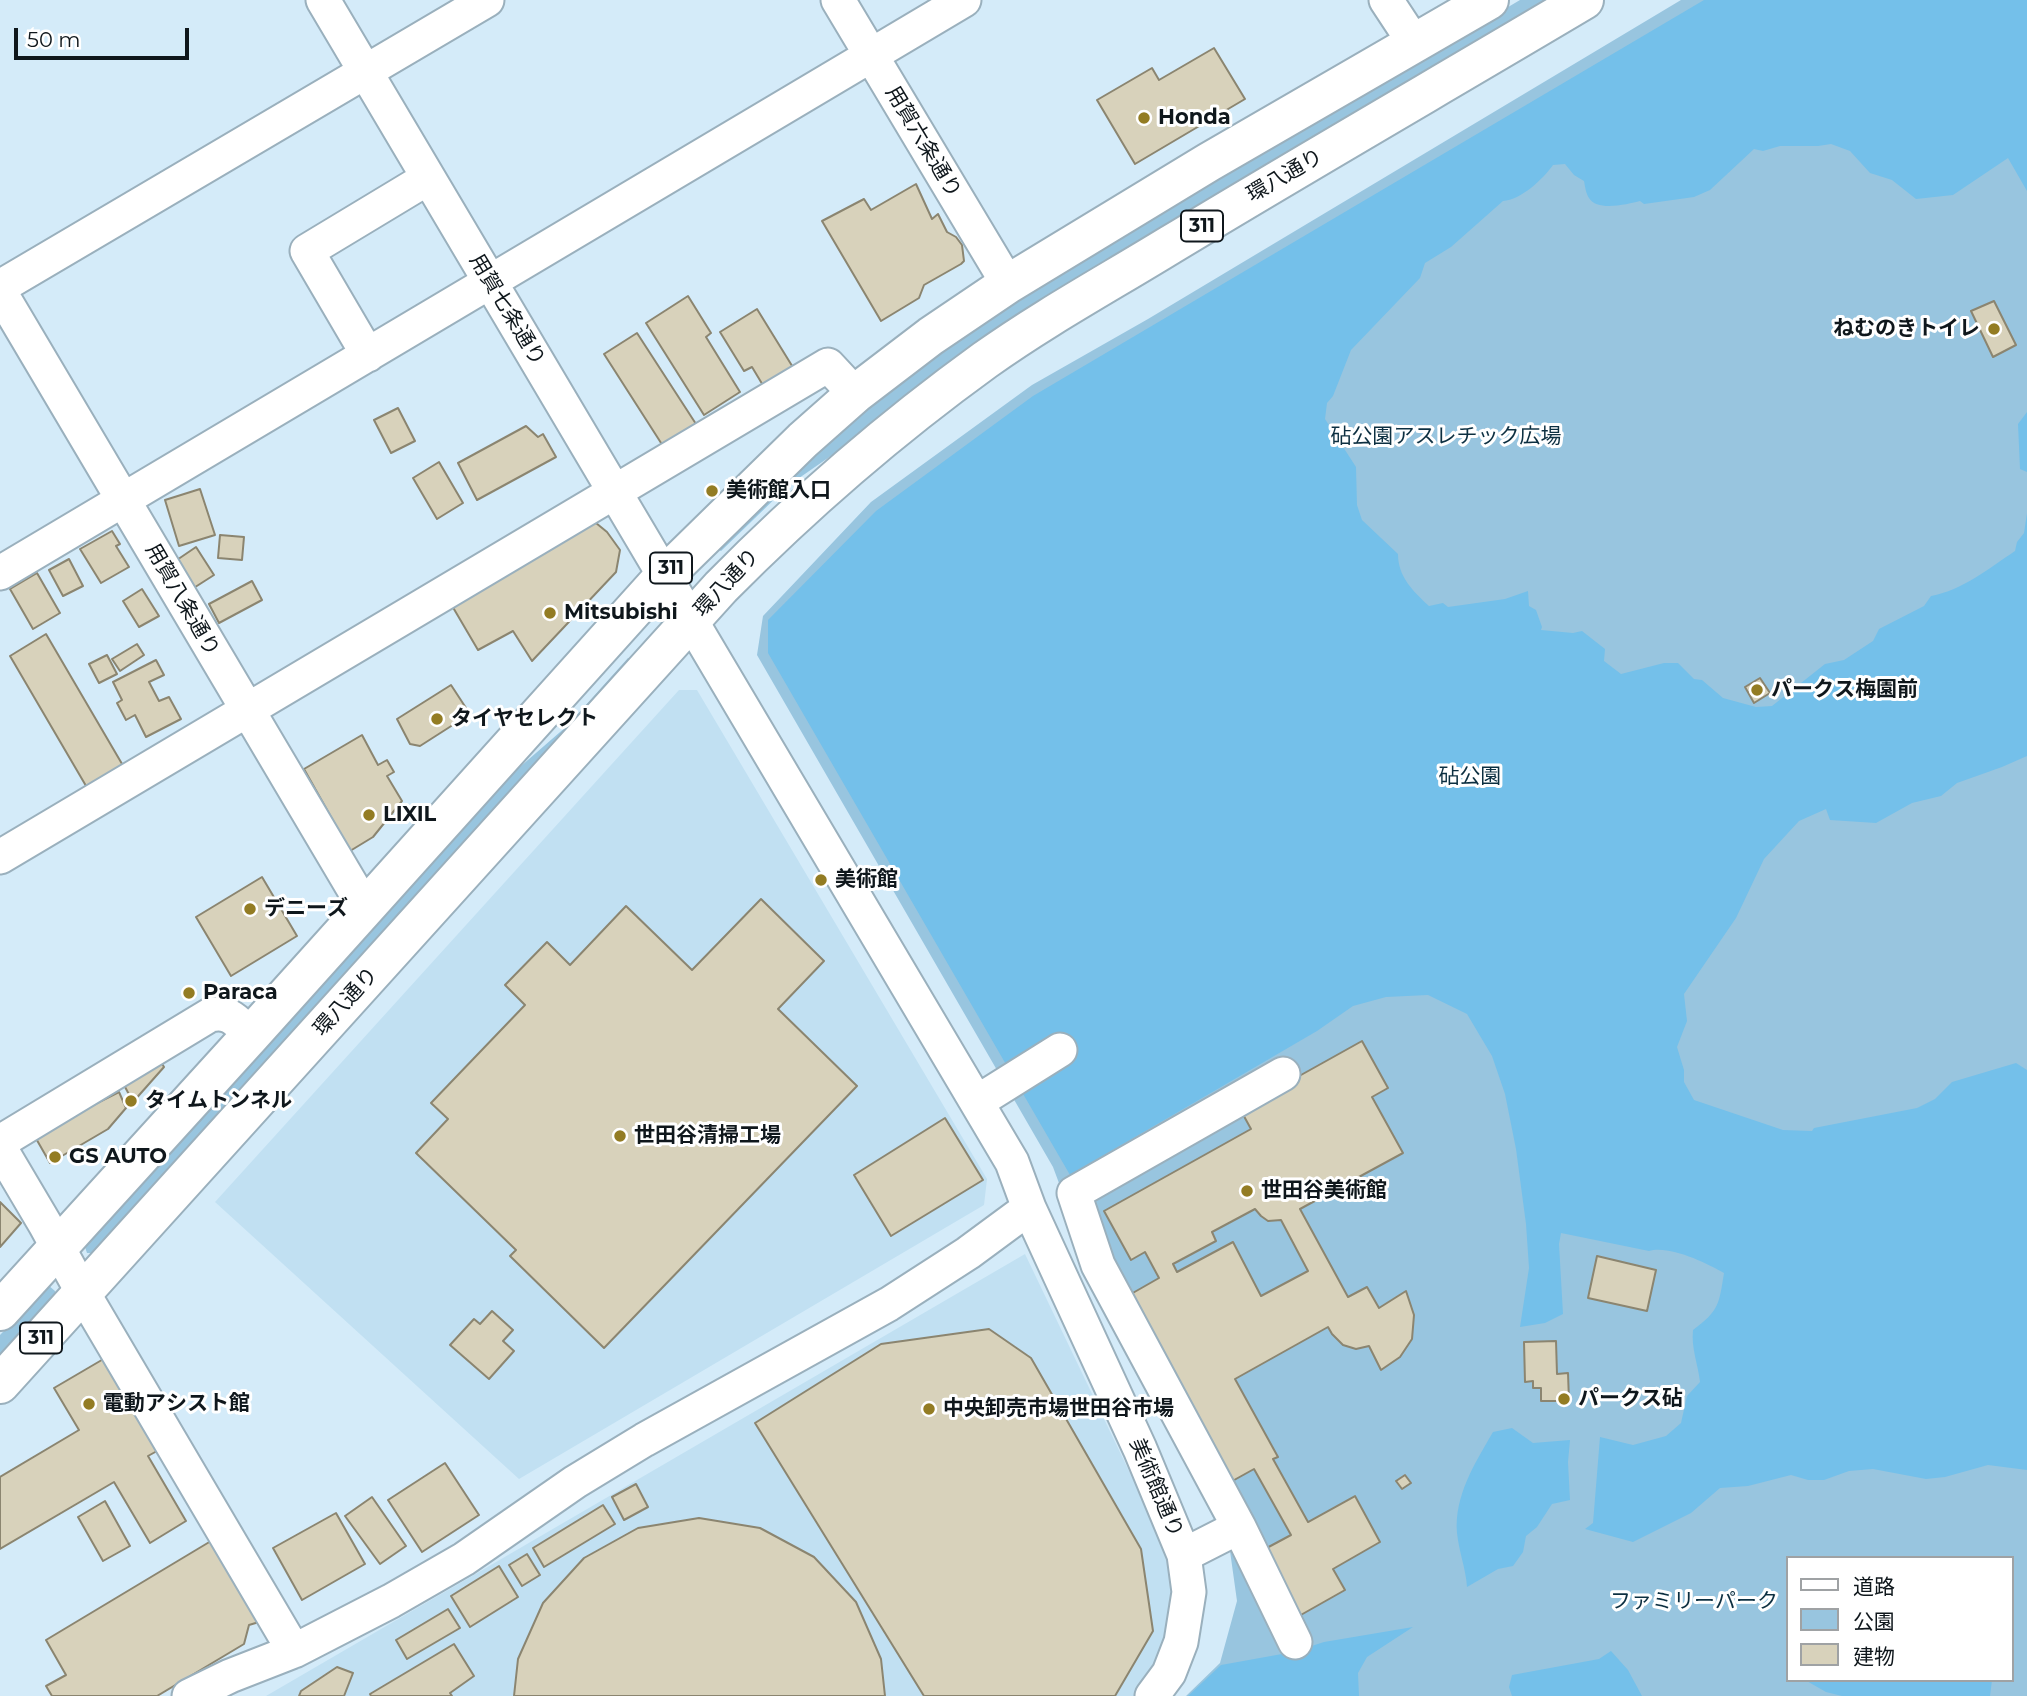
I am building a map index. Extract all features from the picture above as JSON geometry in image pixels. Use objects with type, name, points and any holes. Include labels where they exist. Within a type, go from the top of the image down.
[{"type":"main road","name":"311","points":[[0,1311],[664,575],[771,470],[855,394],[931,336],[1008,284],[1209,162],[1489,0]]},
{"type":"main road","name":"環八通り","points":[[0,1384],[692,620],[772,536],[836,477],[925,405],[1037,326],[1584,0]]},
{"type":"street","name":"用賀七条通り","points":[[323,0],[977,1102]]},
{"type":"street","points":[[0,290],[487,0]]},
{"type":"street","name":"用賀六条通り","points":[[838,0],[1008,284]]},
{"type":"street","points":[[0,573],[964,0]]},
{"type":"street","points":[[1386,0],[1415,44]]},
{"type":"street","points":[[368,355],[307,251],[428,178]]},
{"type":"street","name":"用賀八条通り","points":[[0,290],[365,908]]},
{"type":"street","points":[[0,857],[828,365],[855,394]]},
{"type":"street","points":[[0,1142],[210,1015],[221,1013],[232,1017],[251,1035]]},
{"type":"street","points":[[977,1102],[1060,1050]]},
{"type":"street","points":[[1283,1074],[1074,1193],[1098,1265],[1239,1527],[1295,1642]]},
{"type":"street","name":"美術館通り","points":[[977,1102],[1012,1162],[1063,1284],[1140,1449],[1184,1555],[1188,1592],[1181,1642],[1169,1674],[1152,1696]]},
{"type":"street","points":[[0,1148],[294,1651]]},
{"type":"street","points":[[189,1696],[230,1676],[294,1651],[391,1601],[464,1559],[575,1482],[644,1440],[900,1297],[968,1253],[1030,1208]]},
{"type":"street","points":[[1063,1284],[1098,1265]]},
{"type":"street","points":[[1184,1555],[1239,1527]]},
{"type":"shaded area","points":[[679,690],[697,690],[987,1179],[984,1205],[519,1479],[215,1202]]},
{"type":"shaded area","name":"中央卸売市場世田谷市場","points":[[1025,1254],[1174,1565],[1173,1640],[1149,1696],[266,1696]]},
{"type":"green space","points":[[1520,0],[1552,0],[864,433],[789,485],[721,551],[715,547],[802,465],[898,384],[999,312]]},
{"type":"green space","name":"砧公園","points":[[1681,0],[2027,0],[2027,1696],[1186,1696],[1220,1663],[1237,1601],[1230,1551],[1098,1288],[1053,1167],[757,655],[763,616],[871,502],[1032,385],[1148,319]]},
{"type":"green space","points":[[1704,0],[2027,0],[2027,191],[2008,158],[1953,195],[1916,199],[1892,180],[1870,173],[1850,151],[1831,144],[1780,146],[1763,151],[1754,149],[1710,190],[1694,197],[1605,206],[1589,198],[1584,181],[1574,175],[1565,164],[1553,165],[1531,188],[1517,197],[1503,201],[1451,247],[1425,263],[1420,278],[1351,350],[1333,396],[1327,403],[1325,419],[1356,467],[1357,505],[1362,520],[1398,554],[1404,577],[1429,606],[1443,603],[1448,607],[1505,599],[1528,591],[1529,606],[1536,610],[1541,630],[1573,633],[1582,631],[1605,649],[1604,661],[1621,674],[1664,663],[1678,663],[1694,679],[1702,680],[1723,698],[1756,707],[1772,706],[1825,664],[1844,660],[1873,641],[1879,629],[1924,606],[1931,596],[1954,589],[1975,578],[2015,551],[2017,542],[2024,533],[2027,513],[2027,756],[1957,783],[1941,796],[1912,803],[1876,823],[1830,820],[1826,809],[1799,821],[1764,859],[1736,918],[1684,994],[1687,1021],[1677,1047],[1684,1070],[1684,1082],[1694,1100],[1783,1130],[1812,1131],[1814,1128],[1917,1108],[1935,1099],[1952,1082],[2016,1063],[2027,1070],[2027,1470],[1988,1465],[1945,1477],[1926,1479],[1873,1469],[1849,1471],[1824,1480],[1808,1480],[1791,1475],[1748,1486],[1720,1488],[1691,1513],[1633,1542],[1585,1529],[1593,1523],[1600,1437],[1633,1445],[1666,1436],[1681,1423],[1687,1396],[1700,1382],[1693,1330],[1713,1312],[1721,1292],[1724,1273],[1698,1260],[1667,1250],[1649,1251],[1561,1233],[1559,1244],[1563,1314],[1545,1323],[1520,1327],[1529,1268],[1516,1149],[1505,1094],[1492,1056],[1467,1014],[1428,995],[1386,997],[1353,1006],[1317,1031],[1070,1175],[768,653],[768,620],[876,511],[1033,396]]},
{"type":"green space","points":[[2027,412],[2027,472],[2020,469],[2018,424]]},
{"type":"green space","points":[[628,658],[632,662],[92,1253],[87,1253],[86,1240],[498,786],[567,726]]},
{"type":"green space","points":[[48,1285],[55,1291],[56,1296],[0,1359],[0,1335]]},
{"type":"green space","points":[[1512,1428],[1533,1443],[1570,1440],[1570,1500],[1552,1504],[1537,1527],[1526,1536],[1523,1552],[1513,1566],[1498,1569],[1467,1587],[1457,1533],[1462,1493],[1493,1432]]},
{"type":"green space","points":[[1413,1627],[1367,1657],[1358,1673],[1359,1696],[1188,1696],[1221,1665],[1293,1652],[1324,1642]]},
{"type":"green space","points":[[1611,1651],[1628,1670],[1642,1696],[1512,1696],[1509,1687],[1512,1675],[1599,1659]]},
{"type":"green space","points":[[1808,1682],[1992,1682],[1990,1696],[1842,1696],[1826,1692]]},
{"type":"building","points":[[1214,48],[1245,99],[1135,164],[1097,100],[1152,68],[1159,80]]},
{"type":"building","points":[[916,184],[932,219],[938,214],[947,232],[956,237],[962,245],[964,261],[924,285],[919,298],[881,321],[822,221],[864,199],[871,210]]},
{"type":"building","points":[[688,296],[711,333],[706,337],[740,392],[704,415],[646,323]]},
{"type":"building","name":"ねむのきトイレ","points":[[1994,301],[2016,345],[1993,357],[1971,311]]},
{"type":"building","points":[[757,309],[794,369],[764,387],[752,367],[744,371],[720,332]]},
{"type":"building","points":[[637,333],[696,424],[663,446],[604,354]]},
{"type":"building","points":[[398,408],[415,441],[391,453],[374,420]]},
{"type":"building","points":[[526,426],[538,437],[543,434],[556,457],[477,500],[458,463]]},
{"type":"building","points":[[439,462],[463,503],[437,519],[413,478]]},
{"type":"building","points":[[200,489],[215,535],[179,546],[165,500]]},
{"type":"building","points":[[596,523],[607,532],[620,550],[616,572],[532,661],[513,631],[478,650],[451,604],[584,524]]},
{"type":"building","points":[[112,531],[120,544],[116,546],[129,567],[101,583],[80,549]]},
{"type":"building","points":[[220,535],[244,537],[242,560],[218,558]]},
{"type":"building","points":[[196,547],[214,575],[189,591],[171,564]]},
{"type":"building","points":[[69,559],[83,586],[63,596],[49,570]]},
{"type":"building","points":[[37,573],[60,613],[33,629],[10,589]]},
{"type":"building","points":[[252,581],[262,600],[219,623],[209,604]]},
{"type":"building","points":[[142,589],[159,616],[139,627],[123,601]]},
{"type":"building","points":[[46,634],[125,769],[89,791],[10,656]]},
{"type":"building","points":[[137,644],[144,655],[120,671],[112,659]]},
{"type":"building","points":[[107,655],[117,674],[99,683],[89,664]]},
{"type":"building","points":[[156,660],[164,675],[149,682],[159,701],[169,697],[181,719],[146,737],[135,715],[126,720],[117,703],[122,700],[113,682]]},
{"type":"building","name":"パークス梅園前","points":[[1760,678],[1770,693],[1754,703],[1745,687]]},
{"type":"building","points":[[451,685],[470,714],[420,746],[410,744],[397,719]]},
{"type":"building","points":[[362,735],[378,765],[387,760],[394,772],[387,776],[402,801],[373,837],[350,851],[304,769]]},
{"type":"building","points":[[262,877],[297,936],[231,976],[196,917]]},
{"type":"building","name":"世田谷清掃工場","points":[[761,899],[824,961],[778,1009],[857,1086],[604,1348],[510,1256],[516,1250],[416,1153],[448,1119],[431,1103],[525,1005],[505,985],[547,942],[570,965],[626,906],[692,970]]},
{"type":"building","points":[[1362,1041],[1388,1088],[1372,1097],[1403,1153],[1300,1209],[1348,1297],[1367,1287],[1379,1308],[1406,1291],[1414,1315],[1412,1339],[1400,1357],[1381,1370],[1369,1346],[1356,1349],[1343,1345],[1328,1327],[1235,1379],[1278,1457],[1273,1459],[1308,1522],[1355,1496],[1380,1542],[1333,1569],[1345,1590],[1299,1616],[1263,1550],[1291,1535],[1254,1469],[1227,1484],[1124,1298],[1159,1278],[1145,1252],[1131,1260],[1104,1211],[1251,1129],[1240,1109]],"holes":[[[1255,1209],[1268,1221],[1281,1220],[1308,1271],[1261,1296],[1233,1242],[1177,1272],[1173,1264],[1216,1241],[1212,1232]]]},
{"type":"building","points":[[161,1062],[164,1067],[133,1102],[124,1085]]},
{"type":"building","points":[[119,1092],[126,1108],[108,1129],[50,1163],[34,1135]]},
{"type":"building","points":[[945,1118],[983,1180],[891,1236],[854,1175]]},
{"type":"building","points":[[0,1202],[21,1223],[0,1247]]},
{"type":"building","points":[[1597,1256],[1656,1270],[1647,1311],[1588,1298]]},
{"type":"building","points":[[492,1311],[513,1330],[503,1341],[514,1351],[489,1379],[450,1345],[474,1319],[480,1324]]},
{"type":"building","points":[[989,1329],[1031,1358],[1141,1549],[1153,1631],[1115,1696],[924,1696],[755,1423],[881,1344]]},
{"type":"building","points":[[1556,1341],[1557,1374],[1568,1373],[1569,1401],[1541,1401],[1541,1388],[1533,1388],[1533,1381],[1525,1382],[1524,1342]]},
{"type":"building","points":[[112,1354],[166,1446],[148,1456],[186,1521],[150,1543],[114,1482],[0,1549],[0,1477],[79,1430],[54,1388]]},
{"type":"building","points":[[445,1463],[479,1515],[422,1552],[388,1500]]},
{"type":"building","points":[[1405,1475],[1411,1483],[1402,1489],[1396,1481]]},
{"type":"building","points":[[636,1484],[648,1507],[624,1520],[612,1497]]},
{"type":"building","points":[[372,1497],[406,1546],[380,1564],[345,1516]]},
{"type":"building","points":[[105,1501],[130,1546],[103,1561],[78,1517]]},
{"type":"building","points":[[603,1505],[615,1524],[544,1567],[533,1548]]},
{"type":"building","points":[[336,1513],[365,1564],[302,1600],[273,1548]]},
{"type":"building","points":[[699,1518],[760,1528],[814,1557],[856,1602],[881,1659],[885,1696],[514,1696],[518,1659],[543,1603],[584,1558],[638,1528]]},
{"type":"building","points":[[211,1541],[259,1622],[249,1625],[244,1644],[157,1696],[52,1696],[46,1686],[66,1675],[46,1640]]},
{"type":"building","points":[[527,1554],[540,1575],[522,1586],[509,1565]]},
{"type":"building","points":[[499,1566],[518,1597],[470,1627],[451,1596]]},
{"type":"building","points":[[448,1609],[460,1628],[407,1659],[396,1640]]},
{"type":"building","points":[[454,1644],[474,1676],[450,1693],[452,1696],[371,1696],[370,1694]]},
{"type":"building","points":[[337,1667],[353,1673],[344,1696],[299,1696],[301,1691]]},
{"type":"place","name":"Honda","points":[[1144,118]]},
{"type":"place","name":"ねむのきトイレ","points":[[1994,329]]},
{"type":"place","name":"美術館入口","points":[[712,491]]},
{"type":"place","name":"Mitsubishi","points":[[550,613]]},
{"type":"place","name":"パークス梅園前","points":[[1757,690]]},
{"type":"place","name":"タイヤセレクト","points":[[437,719]]},
{"type":"place","name":"LIXIL","points":[[369,815]]},
{"type":"place","name":"美術館","points":[[821,880]]},
{"type":"place","name":"デニーズ","points":[[250,909]]},
{"type":"place","name":"Paraca","points":[[189,993]]},
{"type":"place","name":"タイムトンネル","points":[[131,1101]]},
{"type":"place","name":"世田谷清掃工場","points":[[620,1136]]},
{"type":"place","name":"GS AUTO","points":[[55,1157]]},
{"type":"place","name":"世田谷美術館","points":[[1247,1191]]},
{"type":"place","name":"パークス砧","points":[[1564,1399]]},
{"type":"place","name":"電動アシスト館","points":[[89,1404]]},
{"type":"place","name":"中央卸売市場世田谷市場","points":[[929,1409]]},
{"type":"park label","name":"砧公園アスレチック広場","points":[[1446,437]]},
{"type":"park label","name":"ファミリーパーク","points":[[1694,1602]]}]
